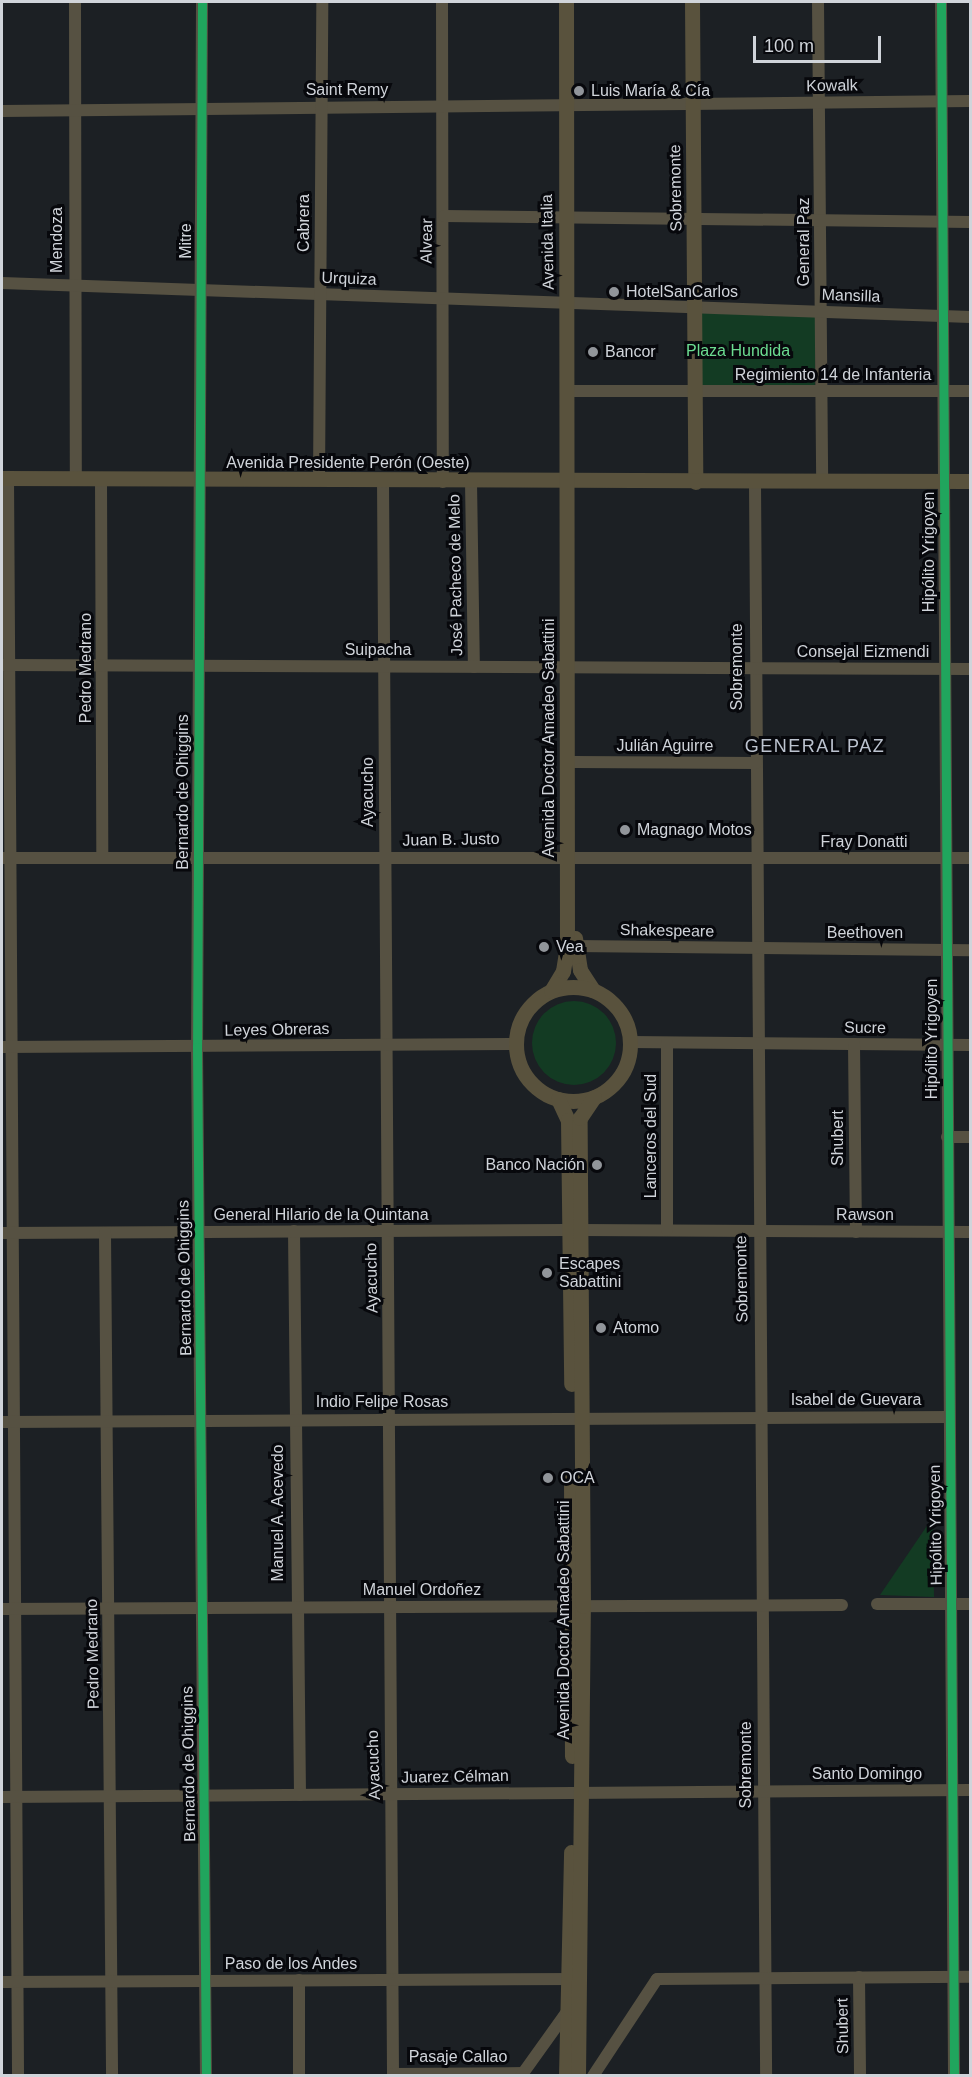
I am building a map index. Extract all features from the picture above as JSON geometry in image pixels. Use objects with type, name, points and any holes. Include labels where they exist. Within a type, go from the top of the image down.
[{"type":"main road","name":"Avenida Italia","points":[[566,2],[565,218],[567,391],[571,482]]},
{"type":"main road","name":"Sobremonte","points":[[692,2],[695,482]]},
{"type":"main road","name":"Avenida Presidente Perón (Oeste)","points":[[5,478],[755,483],[970,481]]},
{"type":"main road","name":"Avenida Doctor Amadeo Sabattini","points":[[571,482],[571,855],[575,946],[580,970],[593,990]]},
{"type":"main road","name":"Avenida Doctor Amadeo Sabattini","points":[[551,992],[566,958],[574,762],[570,668]]},
{"type":"main road","points":[[593,990],[620,1010],[630,1042],[621,1075],[594,1097],[558,1099],[528,1078],[516,1044],[526,1012],[551,992],[593,990]]},
{"type":"main road","name":"Avenida Doctor Amadeo Sabattini","points":[[574,1230],[580,1118],[594,1097]]},
{"type":"main road","name":"Avenida Doctor Amadeo Sabattini","points":[[558,1099],[568,1119],[574,1230],[578,1606],[576,1979],[578,2076]]},
{"type":"main road","name":"Avenida Doctor Amadeo Sabattini","points":[[566,2076],[569,2009],[576,1979]]},
{"type":"street","name":"Mendoza","points":[[75,2],[76,479]]},
{"type":"street","name":"Mitre","points":[[197,480],[201,290],[202,2]]},
{"type":"street","name":"Cabrera","points":[[319,480],[322,2]]},
{"type":"street","name":"Alvear","points":[[442,2],[443,482]]},
{"type":"street","name":"General Paz","points":[[818,2],[822,482]]},
{"type":"street","name":"Hipólito Yrigoyen","points":[[941,2],[943,669],[954,1790],[954,2076]]},
{"type":"street","name":"Kowalk","points":[[693,103],[970,101]]},
{"type":"street","name":"Saint Remy","points":[[2,111],[693,103]]},
{"type":"street","points":[[444,216],[970,222]]},
{"type":"street","name":"Urquiza","points":[[2,283],[695,307]]},
{"type":"street","name":"Mansilla","points":[[695,307],[970,317]]},
{"type":"street","name":"Regimiento 14 de Infanteria","points":[[567,391],[970,391]]},
{"type":"street","points":[[5,478],[7,1233],[15,1422],[18,2076]]},
{"type":"street","name":"Pedro Medrano","points":[[102,479],[102,857]]},
{"type":"street","name":"Bernardo de Ohiggins","points":[[197,480],[199,858],[197,1047],[206,2076]]},
{"type":"street","name":"Ayacucho","points":[[383,480],[393,2075]]},
{"type":"street","name":"José Pacheco de Melo","points":[[471,482],[474,667]]},
{"type":"street","name":"Sobremonte","points":[[755,483],[766,2076]]},
{"type":"street","name":"Suipacha","points":[[5,665],[755,669]]},
{"type":"street","name":"Consejal Eizmendi","points":[[755,669],[970,669]]},
{"type":"street","name":"Julián Aguirre","points":[[574,762],[756,763]]},
{"type":"street","name":"Juan B. Justo","points":[[5,858],[385,858],[571,855],[757,857]]},
{"type":"street","name":"Fray Donatti","points":[[757,857],[970,858]]},
{"type":"street","name":"Shakespeare","points":[[575,946],[759,949]]},
{"type":"street","name":"Beethoven","points":[[759,949],[970,950]]},
{"type":"street","points":[[630,1042],[760,1042]]},
{"type":"street","name":"Sucre","points":[[760,1042],[970,1045]]},
{"type":"street","name":"Lanceros del Sud","points":[[667,1043],[667,1230]]},
{"type":"street","name":"Leyes Obreras","points":[[7,1047],[516,1044]]},
{"type":"street","name":"Shubert","points":[[854,1044],[856,1232]]},
{"type":"street","points":[[947,1137],[970,1137]]},
{"type":"street","name":"Manuel A. Acevedo","points":[[294,1231],[295,1607],[300,1795]]},
{"type":"street","name":"General Hilario de la Quintana","points":[[7,1233],[759,1231]]},
{"type":"street","name":"Rawson","points":[[759,1231],[970,1232]]},
{"type":"street","name":"Pedro Medrano","points":[[105,1233],[109,1420],[108,1608],[112,2076]]},
{"type":"street","name":"Indio Felipe Rosas","points":[[2,1422],[763,1417]]},
{"type":"street","name":"Isabel de Guevara","points":[[763,1417],[949,1417]]},
{"type":"street","points":[[878,1604],[970,1604]]},
{"type":"street","name":"Manuel Ordoñez","points":[[2,1608],[842,1605]]},
{"type":"street","name":"Santo Domingo","points":[[764,1791],[970,1790]]},
{"type":"street","name":"Juarez Célman","points":[[2,1797],[764,1791]]},
{"type":"street","name":"Shubert","points":[[859,1977],[860,2076]]},
{"type":"street","points":[[594,2076],[657,1979],[970,1977]]},
{"type":"street","name":"Paso de los Andes","points":[[2,1982],[576,1979]]},
{"type":"street","points":[[299,1980],[299,2076]]},
{"type":"street","points":[[522,2074],[569,2009]]},
{"type":"street","name":"Pasaje Callao","points":[[393,2075],[522,2074]]},
{"type":"green space","name":"Plaza Hundida","points":[[701,313],[816,315],[815,389],[700,387]]},
{"type":"green space","points":[[574,1001],[590,1004],[604,1013],[613,1027],[616,1043],[613,1059],[604,1073],[590,1082],[574,1085],[558,1082],[544,1073],[535,1059],[532,1043],[535,1027],[544,1013],[558,1004]]},
{"type":"green space","points":[[933,1517],[934,1597],[880,1595]]},
{"type":"cycle path","points":[[202,2],[197,1047],[206,2076]]},
{"type":"cycle path","points":[[941,2],[954,2076]]},
{"type":"place","name":"Luis María & Cía","points":[[579,91]]},
{"type":"place","name":"HotelSanCarlos","points":[[614,292]]},
{"type":"place","name":"Bancor","points":[[593,352]]},
{"type":"place","name":"Magnago Motos","points":[[625,830]]},
{"type":"place","name":"Vea","points":[[544,947]]},
{"type":"place","name":"Banco Nación","points":[[597,1165]]},
{"type":"place","name":"Escapes Sabattini","points":[[547,1273]]},
{"type":"place","name":"Atomo","points":[[601,1328]]},
{"type":"place","name":"OCA","points":[[548,1478]]},
{"type":"district","name":"GENERAL PAZ","points":[[815,746]]}]
